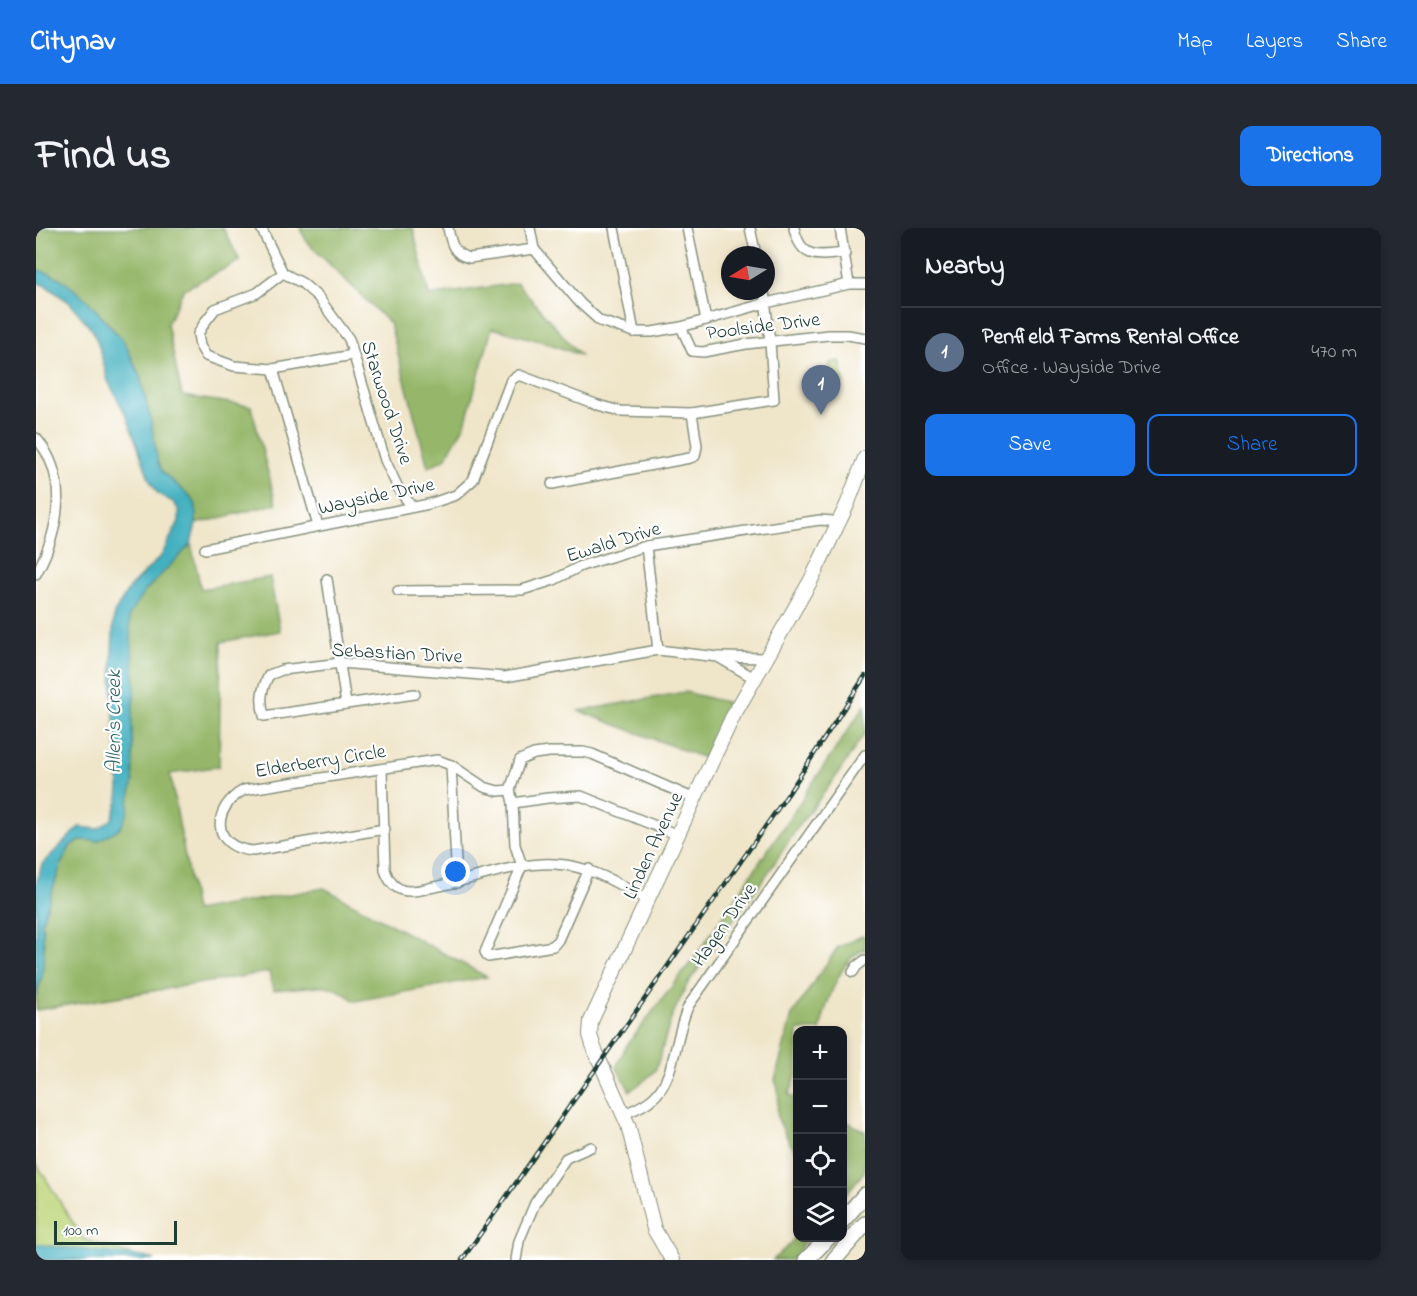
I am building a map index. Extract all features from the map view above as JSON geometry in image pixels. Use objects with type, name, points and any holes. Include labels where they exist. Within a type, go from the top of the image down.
[{"type":"main road","points":[[847,1216],[865,1195]]},
{"type":"main road","points":[[834,1260],[865,1224]]},
{"type":"main road","points":[[806,1260],[824,1242]]},
{"type":"street","points":[[261,228],[283,273],[257,292],[215,309],[198,334],[200,346],[206,356],[234,366],[273,369],[353,355]]},
{"type":"street","points":[[448,228],[455,251],[469,258],[534,249]]},
{"type":"street","points":[[530,228],[534,249],[580,303],[600,321],[634,332],[652,332],[681,327],[766,303],[849,284],[865,284]]},
{"type":"street","points":[[614,228],[634,332]]},
{"type":"street","points":[[687,228],[706,320]]},
{"type":"street","points":[[750,228],[754,246]]},
{"type":"street","points":[[794,228],[797,242],[803,249],[819,255],[845,253]]},
{"type":"street","points":[[840,228],[849,284]]},
{"type":"street","name":"Starwood Drive","points":[[283,273],[302,283],[318,297],[349,339],[385,460],[400,492],[413,507]]},
{"type":"street","points":[[766,300],[770,342]]},
{"type":"street","name":"Poolside Drive","points":[[681,327],[692,351],[703,352],[746,344],[828,335],[865,338]]},
{"type":"street","name":"Wayside Drive","points":[[205,549],[429,504],[456,495],[473,480],[494,430],[511,380],[519,375],[598,405],[621,411],[692,414],[774,400],[770,342]]},
{"type":"street","points":[[273,369],[318,526]]},
{"type":"street","points":[[552,484],[695,456],[698,446],[692,414]]},
{"type":"street","points":[[36,438],[54,464],[58,498],[51,539],[36,574]]},
{"type":"street","name":"Linden Avenue","points":[[672,1260],[654,1229],[634,1144],[624,1114],[596,1055],[590,1035],[591,1021],[732,718],[811,580],[865,458]]},
{"type":"street","name":"Ewald Drive","points":[[398,591],[522,590],[554,580],[581,566],[646,546],[820,520],[838,523]]},
{"type":"street","points":[[646,546],[658,650]]},
{"type":"street","points":[[327,579],[346,704]]},
{"type":"street","name":"Sebastian Drive","points":[[415,694],[264,716],[261,703],[261,694],[269,675],[282,670],[341,663],[505,677],[658,650],[718,657],[765,658]]},
{"type":"street","name":"Sebastian Drive","points":[[718,657],[754,678]]},
{"type":"street","points":[[590,869],[558,940],[553,946],[488,957],[485,952],[522,866],[515,845],[510,790],[520,760],[534,754],[549,752],[583,752],[695,799]]},
{"type":"street","name":"Hagen Drive","points":[[624,1114],[647,1102],[663,1086],[682,1020],[689,1005],[865,755]]},
{"type":"street","name":"Elderberry Circle","points":[[385,829],[253,851],[234,847],[226,842],[220,824],[227,803],[234,795],[244,790],[437,760],[451,765],[484,787],[498,791],[510,790]]},
{"type":"street","points":[[451,765],[457,883]]},
{"type":"street","points":[[382,769],[385,870],[387,877],[397,887],[410,891],[457,883],[522,866],[555,864],[590,869],[648,900]]},
{"type":"street","points":[[513,804],[548,798],[581,796],[678,835]]},
{"type":"street","points":[[854,972],[857,966],[865,960]]},
{"type":"street","points":[[516,1260],[519,1241],[535,1203],[566,1158],[591,1147]]},
{"type":"green space","points":[[36,228],[223,228],[240,261],[184,289],[167,324],[182,396],[251,406],[276,504],[196,524],[196,505],[191,497],[162,472],[157,462],[151,422],[140,377],[125,343],[87,300],[60,279],[36,269]]},
{"type":"green space","points":[[300,228],[413,228],[429,296],[517,283],[580,355],[544,342],[492,328],[465,424],[445,459],[428,467],[390,324],[307,242]]},
{"type":"green space","points":[[840,361],[844,383],[834,386],[829,365]]},
{"type":"green space","points":[[191,544],[201,589],[270,577],[280,631],[221,642],[219,766],[170,774],[195,911],[324,888],[487,977],[355,1001],[337,989],[320,986],[273,990],[269,972],[36,1010],[44,948],[42,921],[62,862],[71,845],[82,840],[98,841],[119,828],[135,686],[129,615],[144,592]]},
{"type":"green space","points":[[685,692],[733,704],[707,759],[579,711]]},
{"type":"green space","points":[[865,705],[865,733],[688,983],[672,1016],[656,1069],[630,1091],[616,1067],[627,1045],[697,954]]},
{"type":"green space","points":[[865,936],[865,950],[856,954],[841,972],[821,1026],[793,1026],[793,1084],[789,1095],[793,1097],[793,1147],[778,1118],[779,1096],[775,1080],[792,1015],[837,948]]},
{"type":"green space","points":[[847,1122],[865,1131],[865,1171],[847,1192]]},
{"type":"green space","points":[[36,1163],[83,1239],[149,1260],[36,1260]]},
{"type":"green space","points":[[793,1240],[793,1242],[804,1242],[791,1260],[773,1260]]},
{"type":"water","points":[[36,269],[60,278],[87,300],[125,343],[140,377],[158,463],[162,472],[191,497],[196,505],[196,524],[191,544],[144,592],[129,615],[135,686],[132,718],[133,781],[127,815],[120,828],[98,841],[82,840],[71,845],[62,862],[42,921],[44,948],[42,976],[36,997],[36,884],[42,864],[79,827],[98,829],[112,819],[118,801],[119,785],[113,704],[114,613],[130,587],[161,556],[179,521],[179,510],[173,502],[158,494],[150,481],[127,417],[108,381],[93,331],[70,303],[46,286],[36,282]]},
{"type":"water","points":[[36,1244],[144,1257],[155,1260],[36,1260]]},
{"type":"railway","points":[[462,1260],[788,794],[865,676]]},
{"type":"place","name":"Penfield Farms Rental Office","points":[[821,415]]},
{"type":"water label","name":"Allen's Creek","points":[[113,722]]}]
